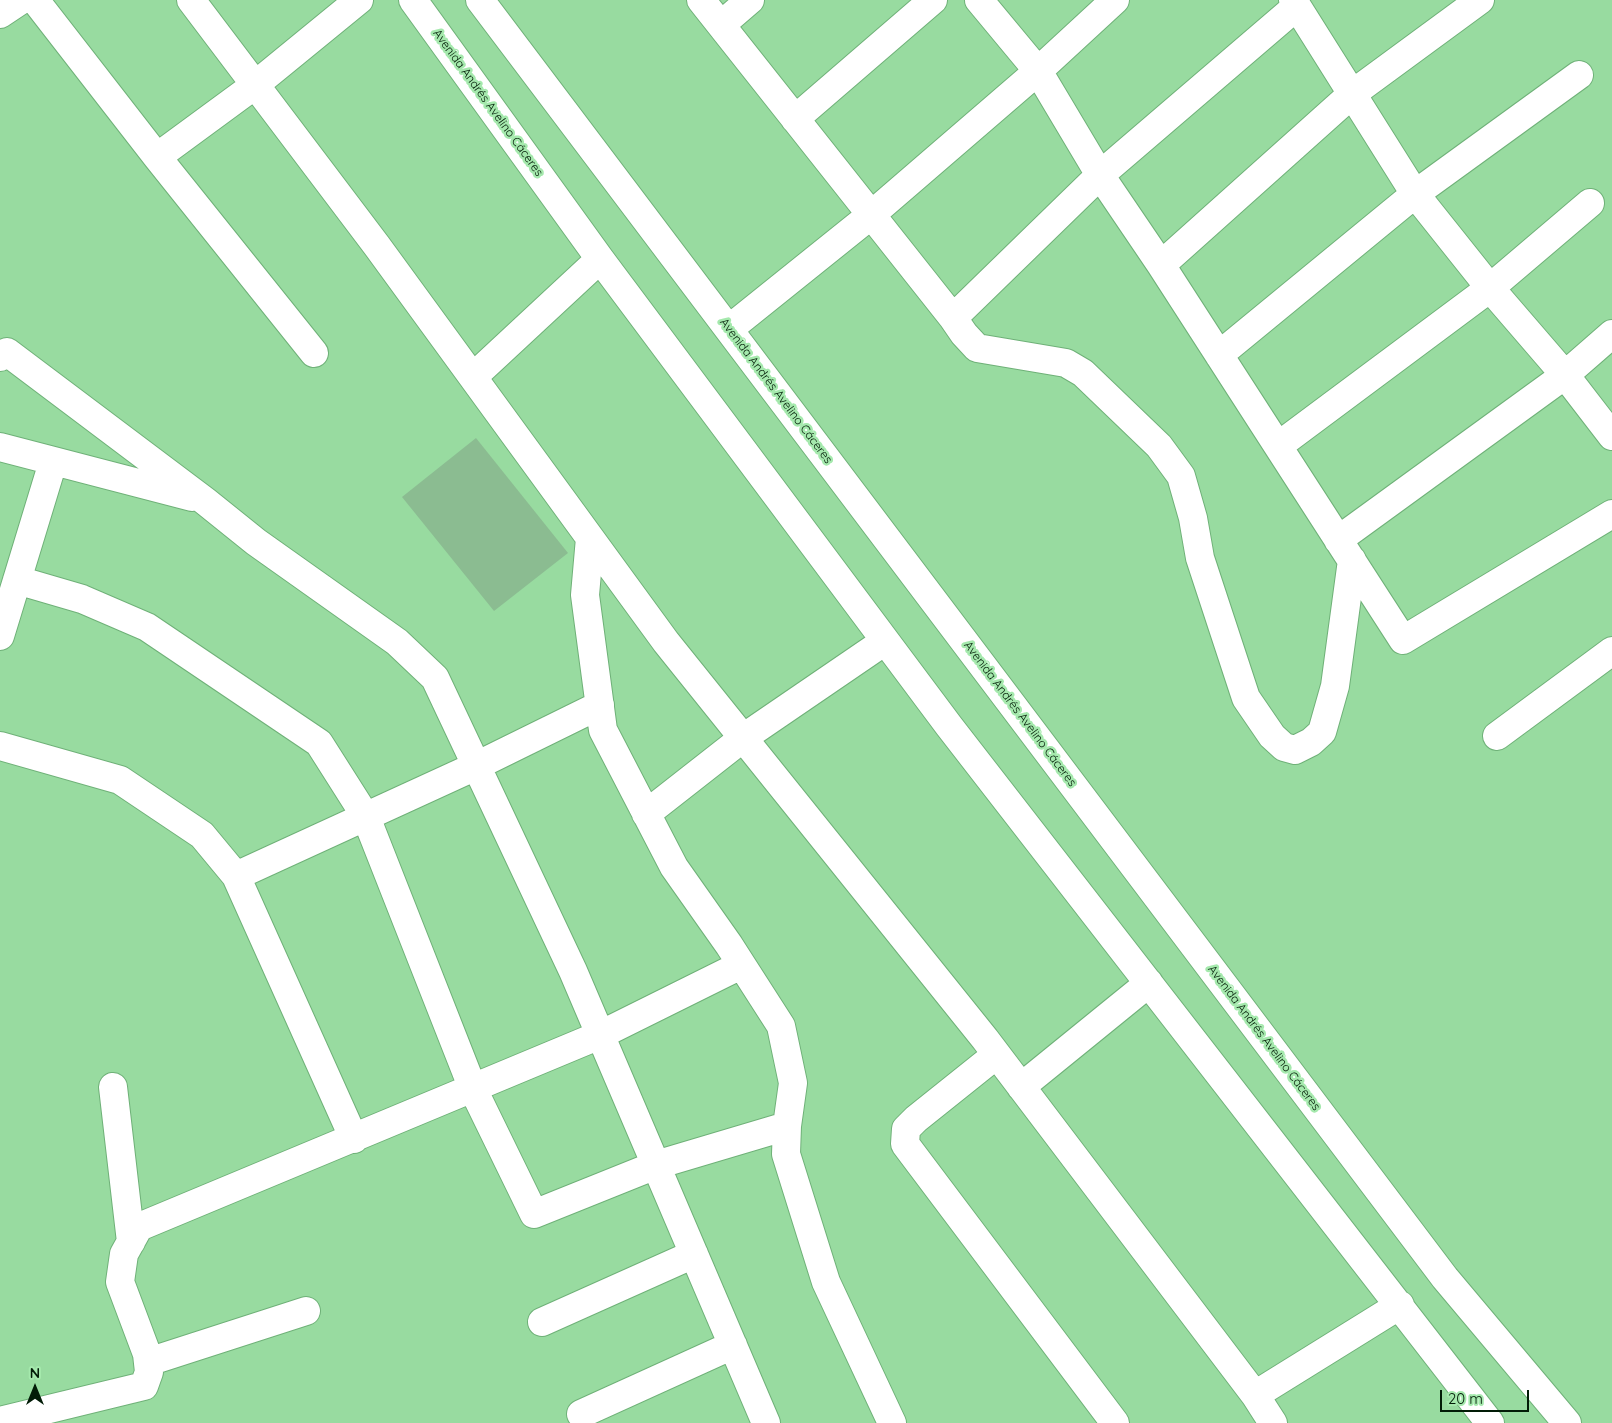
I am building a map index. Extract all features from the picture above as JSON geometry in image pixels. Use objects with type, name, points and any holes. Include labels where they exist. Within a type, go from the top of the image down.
[{"type":"street","points":[[0,14],[21,0]]},
{"type":"street","points":[[35,0],[157,157],[314,353]]},
{"type":"street","points":[[191,0],[473,377],[666,642],[1022,1088],[1255,1395],[1273,1423]]},
{"type":"street","points":[[157,157],[255,84],[359,0]]},
{"type":"street","name":"Avenida Andrés Avelino Cáceres","points":[[413,0],[600,259],[886,641],[1490,1423]]},
{"type":"street","name":"Avenida Andrés Avelino Cáceres","points":[[480,0],[1445,1278],[1567,1423]]},
{"type":"street","points":[[700,0],[977,348],[1066,363],[1083,373],[1159,446],[1181,476],[1193,518],[1200,558],[1246,698],[1272,736],[1284,748],[1295,750],[1311,742],[1322,732],[1335,686],[1345,550],[1565,375],[1612,334]]},
{"type":"street","points":[[720,25],[750,0]]},
{"type":"street","points":[[795,119],[933,0]]},
{"type":"street","points":[[979,0],[1038,71],[1100,175],[1161,265],[1404,640],[1612,514]]},
{"type":"street","points":[[729,329],[870,215],[1038,71],[1115,0]]},
{"type":"street","points":[[1161,265],[1352,94],[1480,0]]},
{"type":"street","points":[[953,318],[1100,175],[1295,3],[1414,194],[1490,288],[1565,375],[1612,436]]},
{"type":"street","points":[[1219,355],[1414,194],[1579,75]]},
{"type":"street","points":[[1278,446],[1490,288],[1590,203]]},
{"type":"street","points":[[473,377],[600,259]]},
{"type":"street","points":[[0,357],[7,352],[205,500],[256,542],[397,642],[436,678],[573,971],[766,1423]]},
{"type":"street","points":[[0,447],[205,500]]},
{"type":"street","points":[[0,636],[53,462]]},
{"type":"street","points":[[590,538],[586,595],[603,730],[674,867],[781,1026],[793,1083],[787,1126],[786,1154],[826,1282],[892,1423]]},
{"type":"street","points":[[17,580],[82,600],[147,627],[319,743],[366,816],[473,1089],[534,1214],[656,1165],[787,1126]]},
{"type":"street","points":[[646,814],[743,738],[886,641]]},
{"type":"street","points":[[1496,736],[1612,652]]},
{"type":"street","points":[[236,876],[476,766],[600,705]]},
{"type":"street","points":[[0,746],[120,780],[202,835],[236,876],[354,1139]]},
{"type":"street","points":[[0,1421],[144,1386],[149,1372],[147,1354],[120,1282],[124,1254],[139,1227],[600,1035],[741,964]]},
{"type":"street","points":[[1022,1088],[1149,983]]},
{"type":"street","points":[[996,1055],[916,1119],[906,1129],[905,1144],[1115,1423]]},
{"type":"street","points":[[113,1087],[131,1242]]},
{"type":"street","points":[[542,1322],[694,1254]]},
{"type":"street","points":[[1255,1395],[1400,1305]]},
{"type":"street","points":[[148,1362],[306,1311]]},
{"type":"street","points":[[581,1414],[733,1345]]},
{"type":"green space","points":[[476,438],[568,553],[494,611],[402,497]]}]
